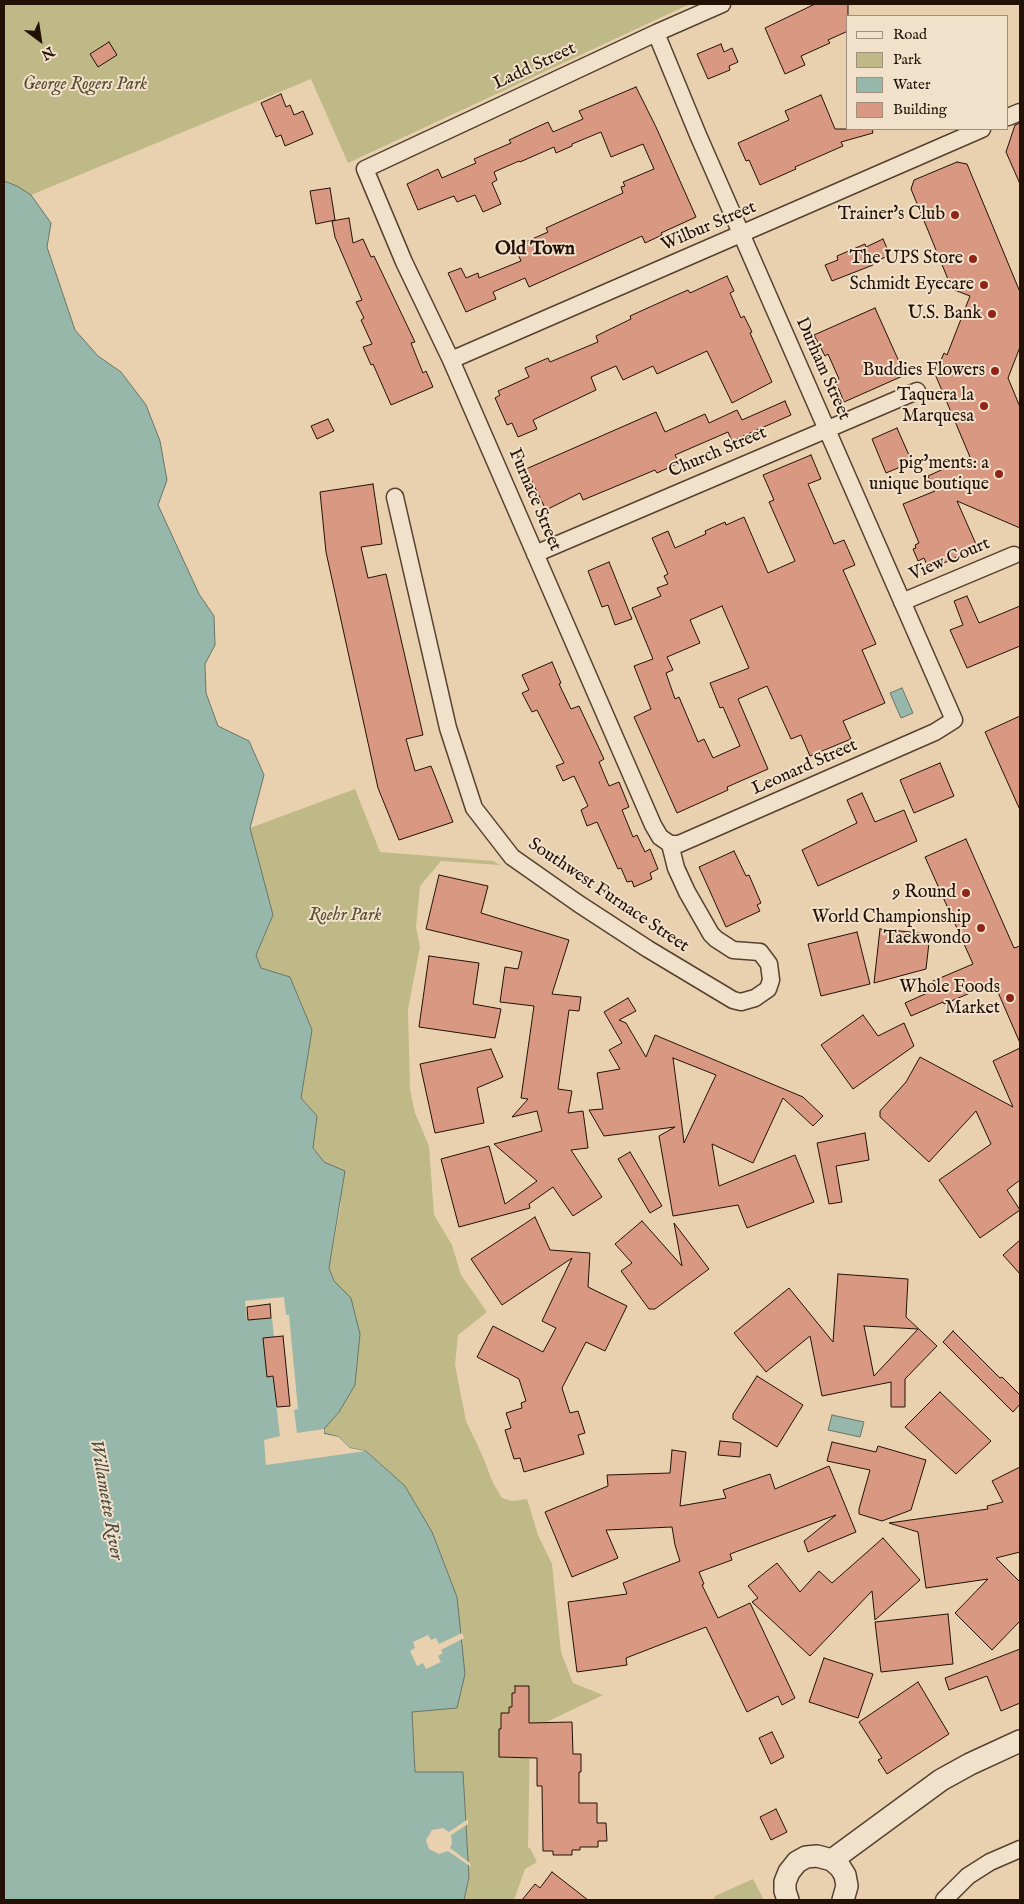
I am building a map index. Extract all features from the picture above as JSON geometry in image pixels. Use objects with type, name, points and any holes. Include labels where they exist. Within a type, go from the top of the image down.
[{"type":"street","name":"Ladd Street","points":[[365,169],[722,4]]},
{"type":"street","name":"Durham Street","points":[[656,33],[954,720]]},
{"type":"street","name":"Wilbur Street","points":[[451,360],[980,130]]},
{"type":"street","name":"Furnace Street","points":[[365,169],[404,262],[451,360],[654,825],[660,838],[670,844]]},
{"type":"street","name":"Church Street","points":[[535,554],[826,428],[917,391]]},
{"type":"street","name":"Southwest Furnace Street","points":[[394,497],[448,728],[474,808],[512,857],[579,904],[648,949],[733,1000],[741,1002],[755,998],[768,989],[771,980],[770,964],[760,952],[733,950],[716,940],[711,934],[687,892],[676,868],[670,844]]},
{"type":"street","name":"View Court","points":[[902,602],[1014,555]]},
{"type":"street","name":"Leonard Street","points":[[670,844],[690,841],[935,732],[954,720]]},
{"type":"street","points":[[832,1860],[941,1780],[985,1756],[1020,1741]]},
{"type":"street","points":[[944,1900],[968,1876],[990,1862],[1020,1849]]},
{"type":"street","points":[[788,1900],[785,1891],[788,1872],[797,1862],[806,1857],[817,1856],[832,1860],[845,1875],[847,1886],[843,1900]]},
{"type":"green space","name":"George Rogers Park","points":[[4,4],[690,4],[348,163],[311,79],[31,195],[17,186],[4,181]]},
{"type":"green space","name":"Roehr Park","points":[[355,789],[380,852],[493,861],[500,865],[441,861],[420,886],[416,927],[420,947],[408,1009],[410,1089],[415,1113],[429,1146],[434,1215],[452,1245],[461,1275],[487,1312],[458,1335],[455,1365],[466,1421],[493,1483],[502,1498],[512,1501],[527,1499],[538,1535],[552,1564],[561,1652],[573,1683],[603,1695],[530,1730],[528,1848],[530,1848],[537,1862],[525,1869],[514,1900],[464,1900],[469,1877],[463,1772],[415,1772],[412,1712],[457,1597],[432,1532],[405,1486],[367,1451],[350,1448],[339,1437],[324,1434],[324,1429],[339,1412],[355,1385],[360,1334],[351,1298],[334,1281],[329,1268],[341,1204],[324,1162],[313,1148],[317,1116],[301,1098],[312,1030],[290,977],[261,968],[256,955],[273,915],[250,828]]},
{"type":"green space","points":[[753,1879],[764,1900],[713,1900],[715,1896]]},
{"type":"water","name":"Willamette River","points":[[4,181],[17,186],[31,195],[51,223],[47,247],[75,330],[98,356],[121,372],[146,405],[160,441],[167,480],[158,505],[199,594],[214,616],[215,645],[205,664],[206,693],[218,726],[249,741],[264,775],[250,828],[273,915],[256,955],[261,968],[290,977],[312,1030],[301,1098],[317,1116],[313,1148],[324,1162],[345,1171],[329,1268],[334,1281],[351,1298],[360,1334],[355,1385],[339,1412],[324,1429],[324,1433],[339,1437],[350,1448],[366,1451],[405,1486],[432,1532],[457,1597],[465,1674],[457,1708],[412,1712],[415,1772],[463,1772],[469,1877],[464,1900],[4,1900]]},
{"type":"water","points":[[902,688],[913,713],[901,718],[890,693]]},
{"type":"water","points":[[832,1415],[864,1422],[860,1437],[828,1430]]},
{"type":"pier","points":[[284,1297],[286,1315],[289,1315],[298,1409],[294,1410],[297,1433],[324,1429],[324,1434],[339,1437],[350,1448],[366,1451],[266,1465],[264,1440],[280,1436],[273,1377],[267,1377],[263,1338],[274,1337],[272,1318],[247,1320],[245,1301]]},
{"type":"pier","points":[[462,1633],[464,1638],[441,1650],[443,1653],[438,1656],[441,1662],[426,1669],[423,1663],[417,1666],[410,1651],[415,1648],[413,1642],[428,1635],[431,1640],[436,1638],[439,1644]]},
{"type":"pier","points":[[468,1819],[468,1824],[451,1835],[452,1843],[450,1848],[470,1863],[471,1867],[448,1851],[439,1854],[429,1849],[426,1840],[432,1830],[443,1828],[449,1832]]},
{"type":"building","points":[[815,4],[848,4],[846,32],[828,40],[830,43],[801,56],[805,65],[785,74],[765,28]]},
{"type":"building","points":[[109,42],[117,55],[98,67],[90,54]]},
{"type":"building","points":[[721,44],[724,52],[732,48],[738,62],[729,66],[730,70],[708,79],[697,54]]},
{"type":"building","points":[[636,87],[696,217],[661,233],[662,235],[645,243],[642,236],[529,287],[525,278],[493,292],[496,299],[466,312],[448,273],[461,268],[466,278],[478,273],[479,278],[521,261],[518,254],[524,251],[521,244],[548,232],[546,228],[623,193],[621,187],[625,186],[623,182],[654,169],[643,144],[611,157],[601,132],[556,153],[554,147],[519,161],[494,172],[497,180],[492,183],[501,204],[483,212],[475,195],[457,202],[454,196],[418,210],[407,184],[438,169],[442,178],[476,163],[474,159],[511,143],[509,140],[548,122],[553,132],[583,119],[579,111]]},
{"type":"building","points":[[281,94],[286,107],[290,105],[294,115],[303,111],[313,134],[285,146],[281,135],[276,137],[261,103]]},
{"type":"building","points":[[821,95],[835,129],[872,130],[873,133],[841,142],[843,146],[760,185],[749,160],[746,161],[738,143],[789,120],[785,111]]},
{"type":"building","points":[[1020,123],[1020,184],[1006,152],[1015,125]]},
{"type":"building","points":[[957,162],[967,164],[1020,292],[1020,347],[1008,378],[1020,407],[1020,528],[957,501],[979,551],[964,557],[963,554],[929,570],[924,558],[918,561],[913,549],[919,543],[903,504],[935,491],[928,476],[970,457],[935,374],[944,353],[947,355],[970,296],[952,289],[911,189],[914,180]]},
{"type":"building","points":[[330,188],[335,220],[316,224],[310,191]]},
{"type":"building","points":[[349,218],[353,243],[363,239],[371,257],[374,256],[415,342],[411,343],[423,373],[426,371],[433,387],[391,405],[373,364],[371,365],[363,347],[372,344],[361,320],[364,318],[356,302],[362,300],[335,237],[332,221]]},
{"type":"building","points":[[883,239],[890,255],[872,263],[873,265],[832,281],[825,265],[838,260],[837,256],[865,244],[866,247]]},
{"type":"building","points":[[727,276],[734,291],[730,293],[741,318],[744,316],[752,332],[750,333],[772,382],[732,403],[707,351],[657,374],[653,366],[623,380],[616,366],[591,377],[596,390],[533,420],[537,429],[518,437],[512,423],[507,425],[495,398],[500,395],[498,391],[529,377],[525,368],[548,358],[550,362],[598,342],[596,336],[631,319],[630,316],[688,290],[690,293]]},
{"type":"building","points":[[875,308],[905,375],[844,402],[835,380],[839,379],[828,354],[825,356],[814,335]]},
{"type":"building","points":[[785,401],[791,415],[732,441],[728,432],[675,455],[679,463],[657,473],[655,470],[583,500],[580,493],[546,510],[526,469],[656,412],[665,432],[705,414],[709,423],[737,410],[742,420]]},
{"type":"building","points":[[328,419],[334,431],[317,439],[311,426]]},
{"type":"building","points":[[897,428],[912,462],[886,473],[872,439]]},
{"type":"building","points":[[811,455],[821,479],[808,484],[834,544],[844,540],[855,565],[843,570],[876,644],[862,650],[885,703],[843,721],[851,739],[810,756],[801,735],[791,739],[767,686],[738,699],[768,769],[727,787],[728,790],[677,813],[634,717],[651,709],[634,666],[653,659],[632,608],[661,596],[657,588],[668,584],[664,576],[668,574],[652,538],[668,531],[675,548],[706,534],[705,531],[725,522],[726,525],[744,517],[768,573],[795,561],[769,502],[774,500],[763,475]],"holes":[[[722,606],[749,668],[710,683],[720,708],[723,707],[740,746],[713,758],[704,739],[698,742],[679,697],[675,699],[666,673],[673,670],[667,657],[700,643],[690,620]]]},
{"type":"building","points":[[373,484],[382,544],[361,547],[368,578],[386,574],[423,735],[406,739],[415,771],[431,766],[453,822],[399,840],[378,788],[326,552],[320,492]]},
{"type":"building","points":[[609,562],[632,619],[615,625],[608,605],[602,607],[588,571]]},
{"type":"building","points":[[967,596],[979,623],[1020,606],[1020,646],[967,668],[950,630],[963,625],[954,601]]},
{"type":"building","points":[[552,662],[561,683],[559,684],[571,709],[579,706],[604,759],[599,762],[609,786],[619,782],[629,807],[622,810],[633,837],[637,835],[645,852],[650,849],[658,869],[650,873],[652,879],[634,887],[632,881],[627,882],[621,868],[618,869],[597,822],[587,826],[581,810],[588,806],[574,776],[563,781],[556,766],[564,763],[537,710],[532,712],[522,693],[529,690],[522,675]]},
{"type":"building","points":[[1020,716],[1020,810],[985,732]]},
{"type":"building","points":[[940,763],[954,796],[914,813],[900,780]]},
{"type":"building","points":[[862,793],[875,822],[904,810],[917,841],[818,886],[802,850],[857,823],[847,800]]},
{"type":"building","points":[[966,839],[1014,948],[1020,946],[1020,1043],[994,983],[911,1016],[905,1003],[936,989],[919,987],[973,964],[925,857]]},
{"type":"building","points":[[734,851],[746,876],[749,875],[761,903],[757,905],[760,911],[726,927],[699,867]]},
{"type":"building","points":[[439,875],[488,886],[481,913],[569,940],[552,994],[581,997],[579,1011],[569,1010],[558,1089],[572,1091],[568,1113],[583,1111],[588,1148],[571,1150],[602,1197],[573,1216],[553,1187],[529,1204],[530,1208],[459,1227],[441,1159],[489,1146],[505,1204],[537,1181],[494,1144],[542,1131],[537,1111],[512,1117],[528,1099],[521,1098],[534,1006],[500,1002],[505,967],[518,969],[522,952],[426,929]]},
{"type":"building","points":[[880,929],[930,934],[926,969],[874,983]]},
{"type":"building","points":[[857,932],[870,984],[821,996],[808,944]]},
{"type":"building","points":[[429,956],[479,963],[473,1004],[501,1009],[495,1038],[419,1027]]},
{"type":"building","points":[[628,998],[636,1011],[619,1020],[626,1023],[646,1057],[655,1035],[803,1097],[823,1116],[813,1126],[783,1098],[753,1163],[712,1144],[719,1186],[795,1155],[814,1202],[747,1228],[738,1205],[673,1216],[659,1136],[675,1127],[604,1136],[589,1110],[603,1109],[597,1073],[620,1069],[609,1050],[622,1043],[604,1012]],"holes":[[[673,1058],[716,1075],[684,1143]]]},
{"type":"building","points":[[863,1015],[878,1036],[904,1023],[914,1046],[853,1089],[821,1045]]},
{"type":"building","points":[[1020,1048],[1020,1180],[1007,1190],[1020,1210],[980,1238],[939,1180],[991,1144],[976,1111],[929,1162],[880,1117],[880,1111],[906,1082],[920,1057],[1013,1107],[993,1061]]},
{"type":"building","points":[[491,1049],[503,1077],[477,1088],[484,1123],[435,1133],[420,1064]]},
{"type":"building","points":[[865,1133],[869,1160],[836,1166],[842,1202],[829,1204],[817,1143]]},
{"type":"building","points":[[630,1152],[662,1206],[650,1213],[618,1159]]},
{"type":"building","points":[[535,1217],[550,1250],[590,1253],[588,1287],[627,1306],[605,1351],[586,1342],[562,1388],[570,1413],[578,1411],[585,1433],[578,1435],[584,1454],[524,1472],[520,1458],[514,1459],[505,1430],[511,1428],[506,1413],[522,1408],[521,1403],[526,1401],[519,1379],[477,1357],[493,1326],[543,1352],[556,1328],[542,1321],[572,1258],[502,1305],[471,1259]]},
{"type":"building","points":[[642,1221],[682,1266],[674,1223],[709,1269],[655,1309],[649,1309],[621,1271],[632,1263],[615,1244]]},
{"type":"building","points":[[1020,1240],[1020,1274],[1003,1255]]},
{"type":"building","points":[[838,1274],[908,1279],[906,1317],[937,1346],[905,1379],[905,1407],[891,1407],[891,1382],[822,1396],[810,1336],[766,1372],[734,1333],[789,1288],[833,1342]],"holes":[[[864,1326],[918,1329],[874,1376]]]},
{"type":"building","points":[[270,1304],[271,1318],[248,1320],[247,1307]]},
{"type":"building","points":[[953,1331],[1000,1378],[1002,1377],[1020,1395],[1020,1404],[1013,1412],[943,1342]]},
{"type":"building","points":[[283,1336],[290,1406],[277,1407],[273,1376],[267,1377],[263,1338]]},
{"type":"building","points":[[757,1376],[803,1405],[777,1447],[733,1419],[733,1414]]},
{"type":"building","points":[[940,1392],[991,1441],[956,1474],[905,1427]]},
{"type":"building","points":[[720,1441],[741,1443],[740,1457],[718,1455]]},
{"type":"building","points":[[832,1442],[876,1452],[878,1446],[926,1460],[911,1510],[882,1521],[859,1514],[870,1470],[827,1461]]},
{"type":"building","points":[[672,1450],[686,1452],[680,1506],[726,1498],[723,1490],[770,1474],[775,1489],[829,1466],[856,1532],[808,1552],[804,1541],[836,1515],[730,1554],[732,1560],[699,1572],[704,1584],[702,1585],[718,1618],[750,1603],[795,1698],[782,1705],[778,1696],[747,1712],[706,1627],[626,1658],[627,1665],[577,1672],[568,1602],[627,1594],[623,1583],[680,1561],[672,1527],[606,1530],[618,1558],[572,1577],[545,1512],[608,1486],[607,1475],[670,1473]]},
{"type":"building","points":[[1020,1467],[1020,1552],[996,1558],[1020,1582],[1020,1621],[992,1650],[955,1613],[988,1579],[926,1588],[918,1532],[889,1523],[988,1509],[987,1506],[1003,1502],[992,1481]]},
{"type":"building","points":[[883,1538],[920,1580],[875,1620],[872,1591],[810,1656],[752,1602],[758,1598],[748,1586],[777,1563],[800,1592],[819,1571],[832,1583]]},
{"type":"building","points":[[948,1614],[953,1664],[881,1672],[875,1622]]},
{"type":"building","points":[[1020,1649],[1020,1703],[1001,1711],[987,1676],[949,1690],[945,1678]]},
{"type":"building","points":[[824,1658],[873,1674],[858,1718],[809,1702]]},
{"type":"building","points":[[918,1682],[949,1734],[887,1774],[878,1760],[882,1758],[859,1722]]},
{"type":"building","points":[[515,1686],[529,1686],[529,1723],[572,1722],[573,1754],[581,1754],[579,1803],[597,1803],[597,1823],[606,1823],[607,1841],[598,1841],[598,1847],[580,1847],[580,1850],[572,1850],[572,1855],[553,1855],[553,1851],[543,1851],[542,1786],[537,1786],[537,1758],[499,1757],[501,1713],[509,1713],[509,1707],[512,1707],[512,1693],[515,1693]]},
{"type":"building","points":[[772,1732],[784,1757],[771,1764],[759,1738]]},
{"type":"building","points":[[776,1809],[787,1832],[771,1840],[760,1817]]},
{"type":"building","points":[[552,1872],[588,1900],[522,1900],[535,1884],[540,1888]]},
{"type":"place","name":"Trainer's Club","points":[[955,215]]},
{"type":"place","name":"The UPS Store","points":[[973,259]]},
{"type":"place","name":"Schmidt Eyecare","points":[[984,285]]},
{"type":"place","name":"U.S. Bank","points":[[992,314]]},
{"type":"place","name":"Buddies Flowers","points":[[995,371]]},
{"type":"place","name":"Taquera la Marquesa","points":[[984,406]]},
{"type":"place","name":"pig'ments: a unique boutique","points":[[999,474]]},
{"type":"place","name":"9 Round","points":[[966,893]]},
{"type":"place","name":"World Championship Taekwondo","points":[[981,928]]},
{"type":"place","name":"Whole Foods Market","points":[[1010,998]]},
{"type":"district","name":"Old Town","points":[[535,250]]}]
